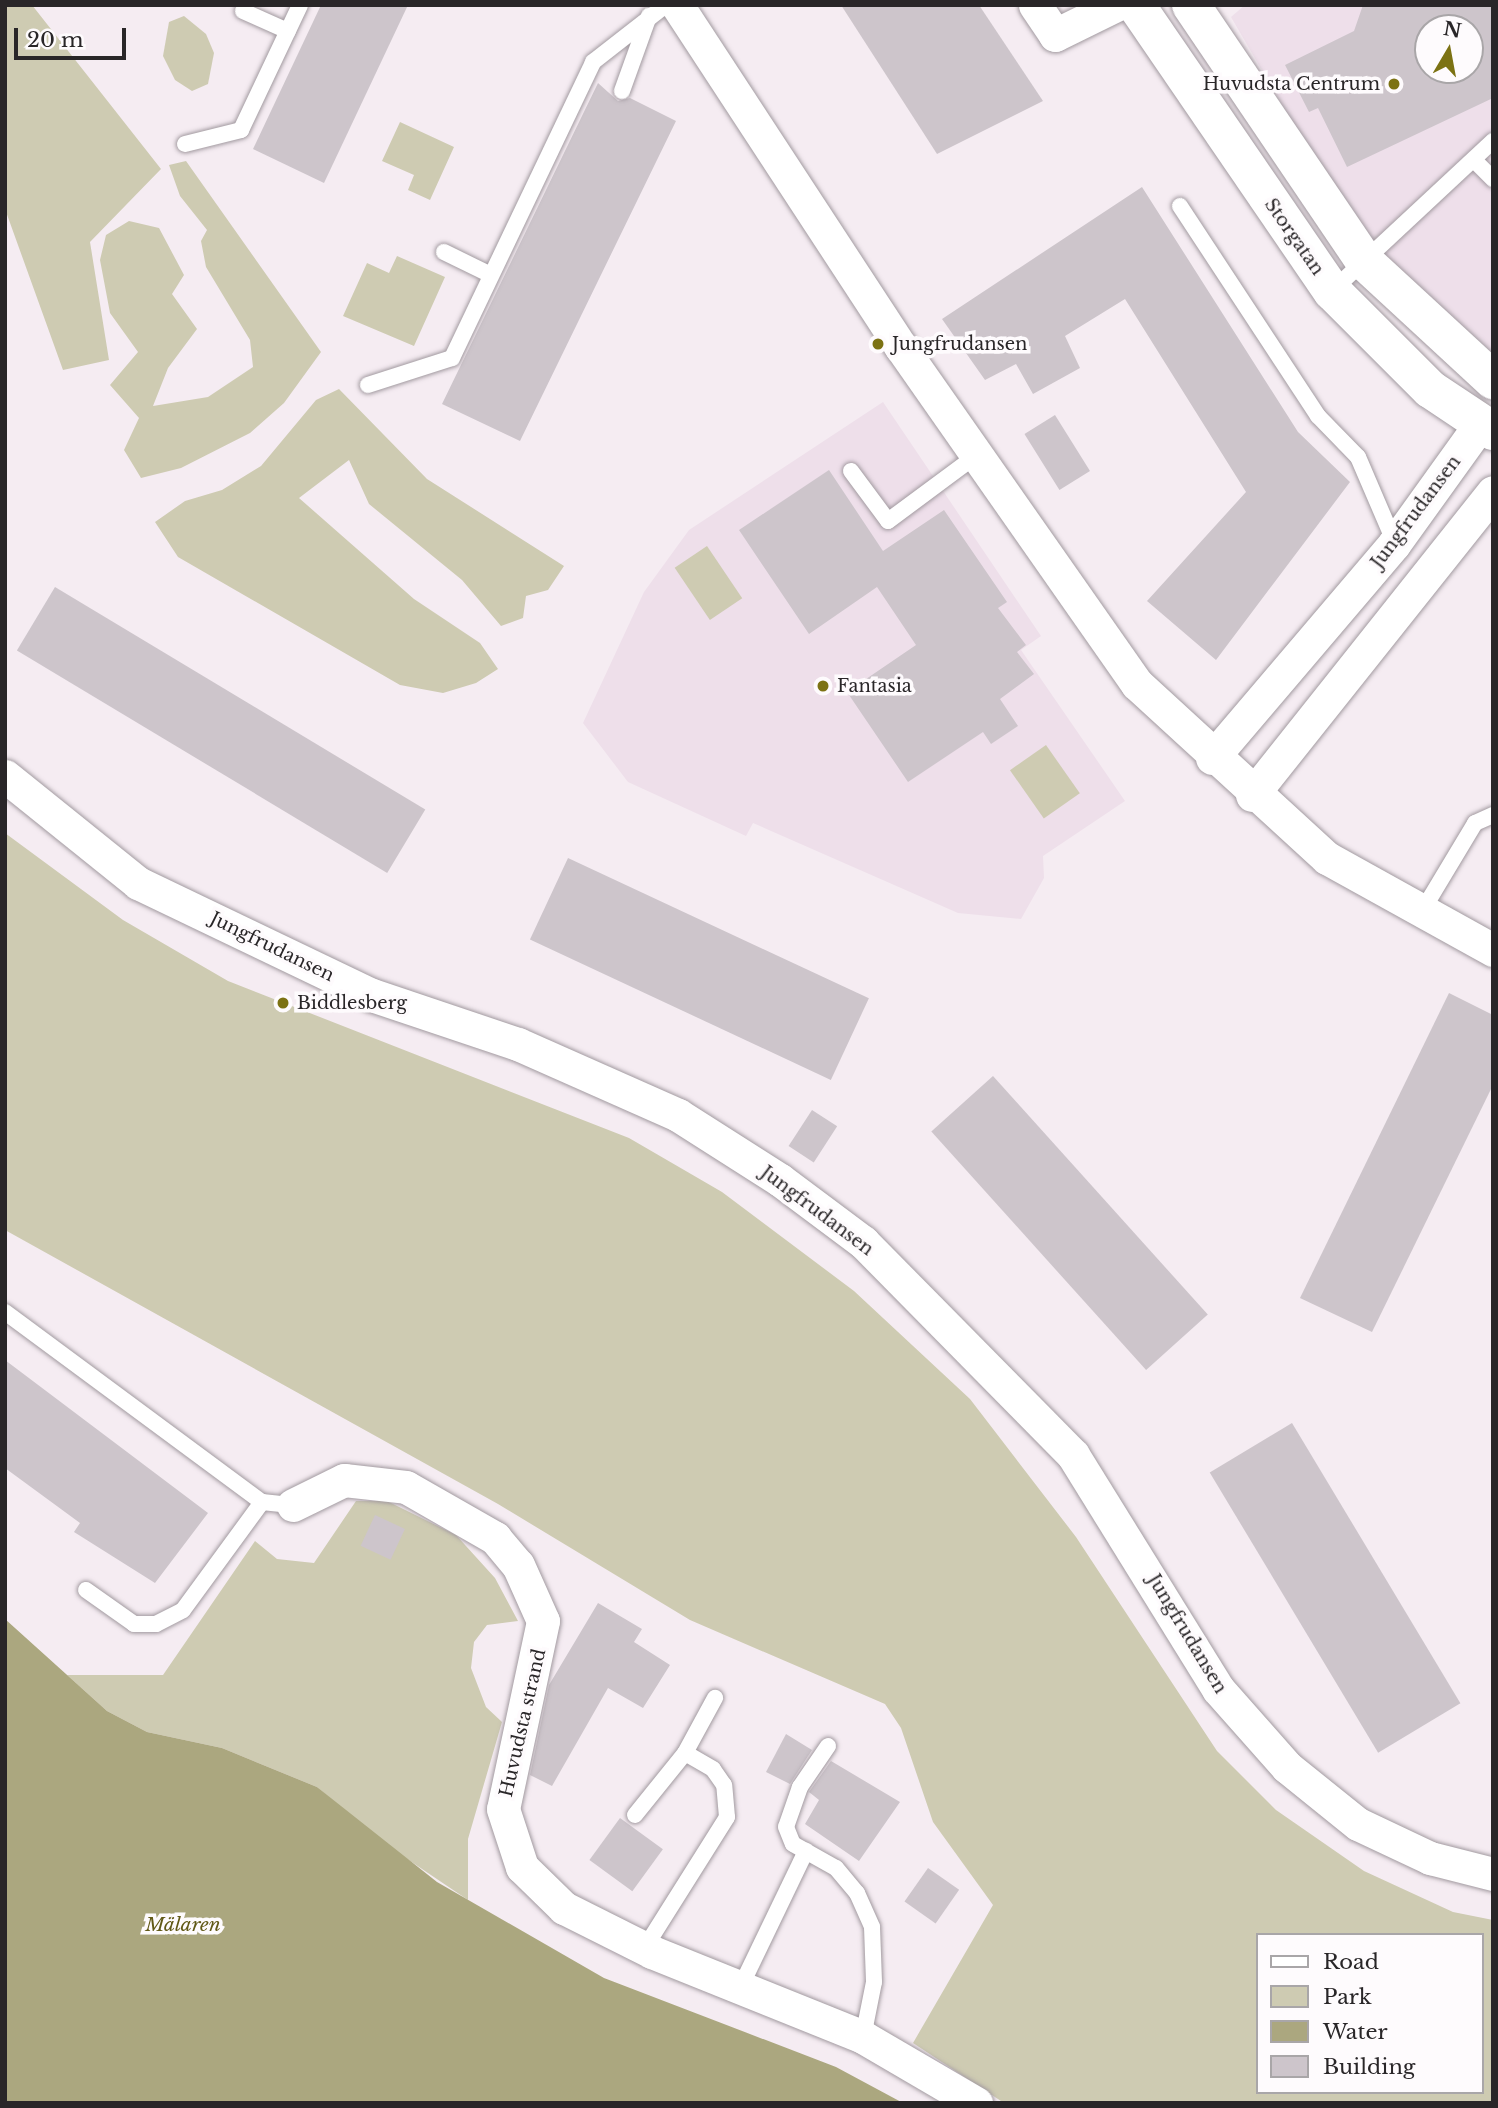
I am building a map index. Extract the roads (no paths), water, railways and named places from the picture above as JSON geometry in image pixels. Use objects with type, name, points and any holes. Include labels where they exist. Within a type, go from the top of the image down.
[{"type":"street","points":[[1035,5],[1055,35],[1116,5]]},
{"type":"street","name":"Storgatan","points":[[1136,5],[1332,291],[1430,389],[1489,420]]},
{"type":"street","points":[[1191,5],[1364,261],[1493,380]]},
{"type":"street","points":[[663,11],[825,225],[901,347],[1137,684],[1212,758],[1327,858],[1421,913],[1493,950]]},
{"type":"street","name":"Jungfrudansen","points":[[1212,758],[1394,544],[1489,420]]},
{"type":"street","points":[[1252,794],[1493,492]]},
{"type":"street","name":"Jungfrudansen","points":[[5,776],[138,883],[372,995],[518,1044],[678,1115],[780,1180],[863,1242],[1073,1455],[1218,1689],[1287,1767],[1358,1824],[1430,1858],[1493,1874]]},
{"type":"street","name":"Huvudsta strand","points":[[278,1504],[344,1480],[406,1487],[495,1538],[518,1565],[543,1621],[508,1777],[508,1836],[523,1867],[564,1908],[645,1949],[863,2037],[976,2103]]},
{"type":"lane","points":[[185,144],[241,130],[300,5]]},
{"type":"lane","points":[[622,91],[666,5]]},
{"type":"lane","points":[[243,11],[288,31]]},
{"type":"lane","points":[[368,386],[452,358],[593,62],[663,11]]},
{"type":"lane","points":[[1332,291],[1493,141]]},
{"type":"lane","points":[[1474,160],[1493,179]]},
{"type":"lane","points":[[1180,206],[1318,416],[1358,457],[1394,544]]},
{"type":"lane","points":[[444,252],[491,275]]},
{"type":"lane","points":[[851,471],[888,521],[977,455]]},
{"type":"lane","points":[[1421,913],[1475,823],[1493,815]]},
{"type":"lane","points":[[5,1312],[278,1504]]},
{"type":"lane","name":"Huvudsta strand","points":[[86,1590],[134,1624],[156,1624],[183,1610],[278,1504]]},
{"type":"lane","points":[[635,1815],[685,1753],[715,1698]]},
{"type":"lane","points":[[828,1746],[789,1810],[786,1827],[793,1844],[836,1868],[857,1893],[872,1927],[874,1982],[863,2037]]},
{"type":"lane","points":[[645,1949],[727,1817],[724,1785],[713,1769],[685,1753]]},
{"type":"lane","points":[[741,1986],[806,1851]]},
{"type":"water","name":"Mälaren","points":[[5,1619],[107,1711],[147,1732],[222,1748],[317,1787],[437,1882],[604,1978],[836,2067],[903,2103],[5,2103]]},
{"type":"place","name":"Huvudsta Centrum","points":[[1394,84]]},
{"type":"place","name":"Jungfrudansen","points":[[878,344]]},
{"type":"place","name":"Fantasia","points":[[823,686]]},
{"type":"place","name":"Biddlesberg","points":[[283,1003]]}]
